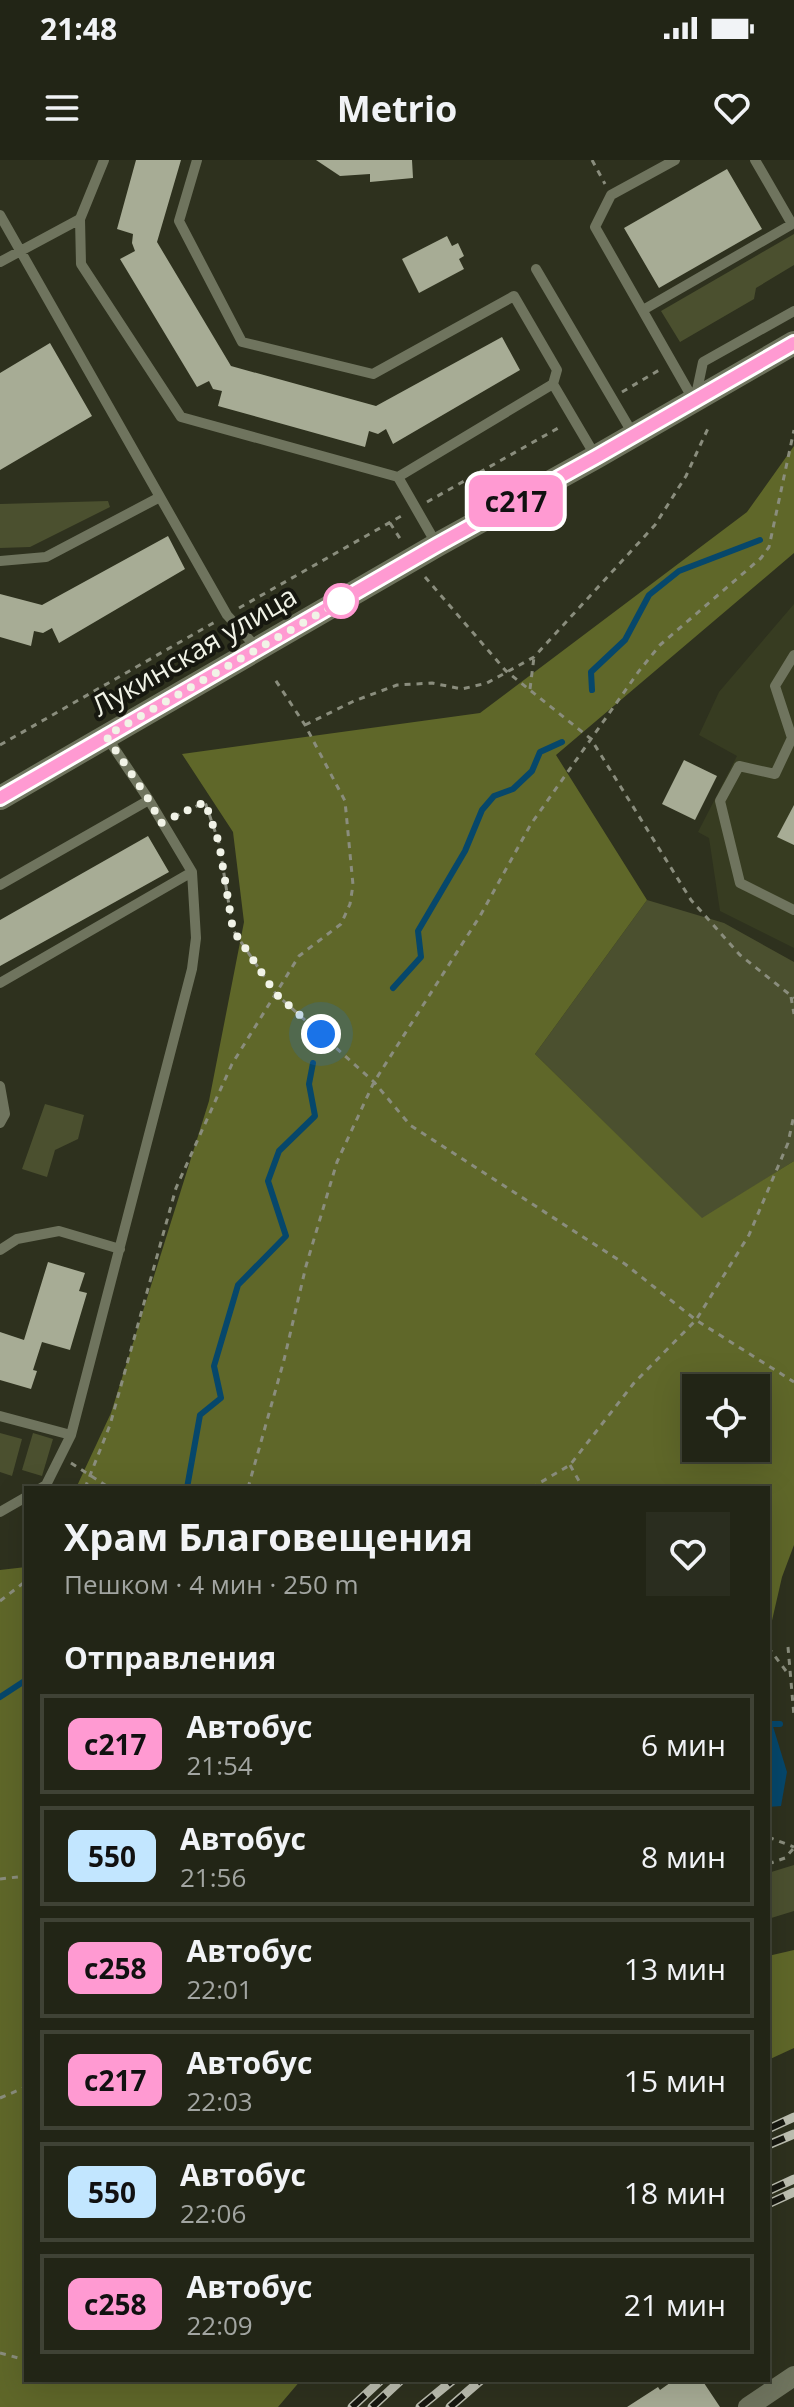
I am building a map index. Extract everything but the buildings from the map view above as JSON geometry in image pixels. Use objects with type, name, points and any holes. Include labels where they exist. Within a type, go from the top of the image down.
[{"type":"street","name":"Лукинская улица","points":[[0,798],[794,343]]},
{"type":"street","points":[[748,2407],[794,2376]]},
{"type":"lane","points":[[104,160],[80,219],[81,264],[181,417],[398,477],[437,545]]},
{"type":"lane","points":[[197,160],[179,221],[242,342],[373,374],[514,296],[557,370],[553,384],[398,477]]},
{"type":"lane","points":[[675,160],[611,195],[595,227],[694,401]]},
{"type":"lane","points":[[643,310],[793,224],[755,160]]},
{"type":"lane","points":[[0,215],[227,615],[257,649]]},
{"type":"lane","points":[[0,262],[80,219]]},
{"type":"lane","points":[[536,269],[634,436]]},
{"type":"lane","points":[[694,401],[703,362],[794,311]]},
{"type":"lane","points":[[553,384],[596,457]]},
{"type":"lane","points":[[0,561],[46,557],[160,497]]},
{"type":"lane","points":[[794,655],[775,686],[792,738],[775,774],[739,766],[720,801],[740,883],[794,910]]},
{"type":"lane","points":[[44,1486],[71,1435],[192,969],[196,938],[192,872],[106,736]]},
{"type":"lane","points":[[0,885],[149,800]]},
{"type":"lane","points":[[0,983],[192,872]]},
{"type":"lane","points":[[0,1086],[5,1114],[0,1123]]},
{"type":"lane","points":[[0,1250],[17,1239],[59,1231],[120,1249]]},
{"type":"lane","points":[[0,1416],[71,1435]]},
{"type":"lane","points":[[0,1512],[24,1498]]},
{"type":"path","points":[[592,160],[611,195]]},
{"type":"path","points":[[613,397],[673,363]]},
{"type":"path","points":[[0,745],[573,420]]},
{"type":"path","points":[[305,725],[354,701],[397,685],[432,683],[462,689],[487,683],[534,657],[655,525],[686,476],[710,424]]},
{"type":"path","points":[[249,1486],[284,1360],[306,1266],[337,1162],[374,1082],[480,916],[531,824],[660,645],[761,558],[769,547],[794,430]]},
{"type":"path","points":[[430,586],[506,671],[591,739],[691,900],[740,955],[792,997],[794,1014]]},
{"type":"path","points":[[530,690],[534,657]]},
{"type":"path","points":[[86,1486],[110,1425],[176,1188],[232,1064],[299,956],[341,924],[350,904],[353,885],[345,801],[305,725],[274,678]]},
{"type":"path","points":[[161,823],[205,802],[219,843],[233,930],[276,994],[374,1082],[410,1125],[625,1264],[696,1320],[794,1382]]},
{"type":"path","points":[[534,1486],[570,1465],[634,1383],[696,1320],[749,1235],[788,1143],[794,1115]]},
{"type":"path","points":[[788,1143],[794,1140]]},
{"type":"path","points":[[61,1456],[108,1486]]},
{"type":"path","points":[[570,1465],[582,1486]]},
{"type":"path","points":[[0,1601],[24,1583]]},
{"type":"path","points":[[788,1647],[794,1716]]},
{"type":"path","points":[[770,1650],[789,1675]]},
{"type":"path","points":[[770,1838],[794,1848],[785,1858],[770,1863]]},
{"type":"path","points":[[0,1879],[24,1876]]},
{"type":"path","points":[[0,2098],[24,2088]]},
{"type":"path","points":[[0,2353],[24,2359]]},
{"type":"shaded area","points":[[794,234],[794,265],[756,288],[754,299],[680,342],[661,311]]},
{"type":"shaded area","points":[[108,501],[110,507],[30,547],[0,548],[0,504]]},
{"type":"shaded area","points":[[794,604],[794,948],[720,911],[709,838],[698,832],[737,756],[699,735],[719,692]]},
{"type":"shaded area","points":[[647,900],[724,923],[794,962],[794,1161],[702,1219],[535,1054]]},
{"type":"shaded area","points":[[45,1104],[84,1115],[78,1139],[55,1150],[47,1177],[22,1169]]},
{"type":"shaded area","points":[[0,1433],[22,1439],[12,1476],[0,1472]]},
{"type":"shaded area","points":[[33,1433],[53,1439],[42,1476],[22,1470]]},
{"type":"shaded area","points":[[794,1865],[794,1911],[770,1918],[770,1872]]},
{"type":"green space","points":[[794,446],[794,553],[556,755],[647,900],[535,1054],[702,1218],[794,1161],[794,1545],[782,1577],[770,1629],[770,1486],[77,1486],[111,1413],[209,1101],[244,922],[233,832],[182,754],[480,713],[747,512]]},
{"type":"green space","points":[[24,1567],[24,2382],[299,2382],[278,2407],[0,2407],[0,1570]]},
{"type":"green space","points":[[794,1950],[794,2048],[770,2059],[770,1956]]},
{"type":"water","points":[[770,1717],[787,1772],[781,1806],[770,1807]]},
{"type":"waterway","points":[[592,690],[591,672],[625,640],[649,595],[679,571],[760,540]]},
{"type":"waterway","points":[[393,988],[421,957],[418,931],[465,851],[482,810],[494,796],[513,789],[532,771],[540,752],[562,742]]},
{"type":"waterway","points":[[187,1486],[200,1415],[221,1398],[214,1366],[238,1285],[286,1236],[268,1181],[279,1151],[315,1116],[309,1084],[313,1063]]},
{"type":"waterway","points":[[0,1697],[24,1681]]},
{"type":"waterway","points":[[770,1724],[780,1724]]},
{"type":"railway","points":[[770,2128],[794,2117]]},
{"type":"railway","points":[[770,2144],[794,2134]]},
{"type":"railway","points":[[770,2190],[794,2179]]},
{"type":"railway","points":[[770,2203],[794,2192]]},
{"type":"railway","points":[[352,2407],[379,2382]]},
{"type":"railway","points":[[372,2407],[399,2382]]},
{"type":"railway","points":[[420,2407],[451,2382]]},
{"type":"railway","points":[[450,2407],[479,2382]]},
{"type":"bus line","name":"с217","points":[[0,798],[794,343]]},
{"type":"route","points":[[321,1034],[276,994],[233,930],[219,843],[205,802],[161,823],[106,736],[341,601]]}]
